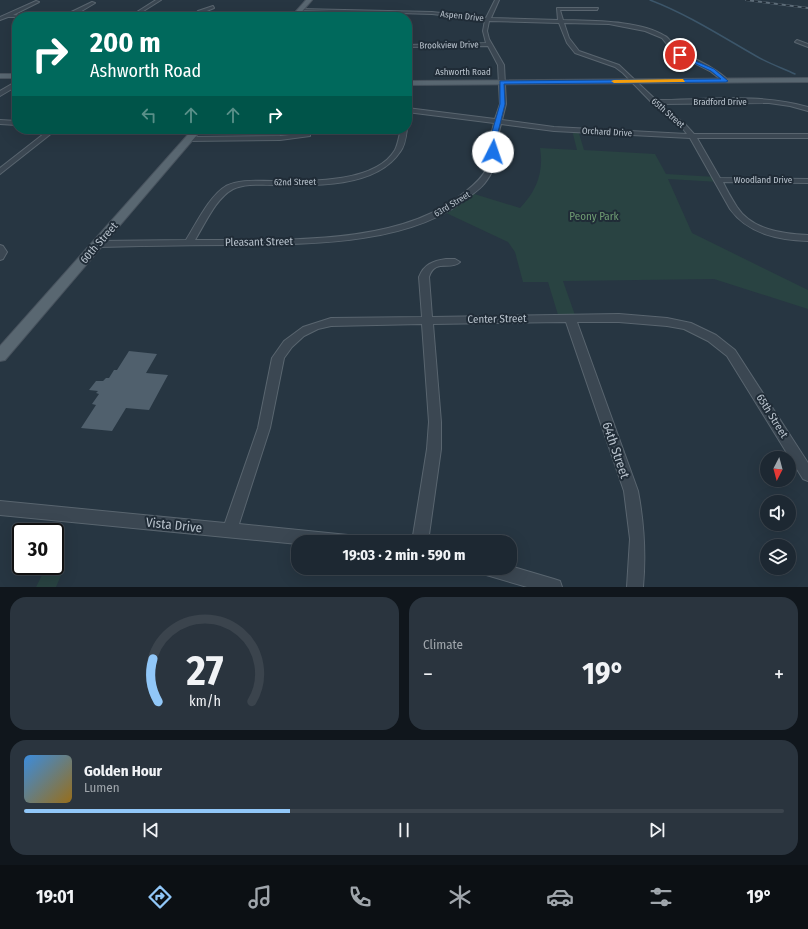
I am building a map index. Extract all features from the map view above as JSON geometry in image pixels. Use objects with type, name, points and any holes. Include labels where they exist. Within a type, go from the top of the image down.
[{"type":"main road","points":[[300,10],[309,0]]},
{"type":"main road","points":[[0,76],[12,76]]},
{"type":"main road","name":"Ashworth Road","points":[[412,83],[808,80]]},
{"type":"main road","name":"60th Street","points":[[0,356],[194,134]]},
{"type":"street","points":[[139,12],[159,0]]},
{"type":"street","name":"63rd Street","points":[[418,222],[437,214],[460,201],[481,183],[491,167],[493,160],[494,136],[503,104],[500,60],[490,44],[485,31],[498,0]]},
{"type":"street","points":[[15,12],[37,2]]},
{"type":"street","points":[[77,12],[93,3]]},
{"type":"street","points":[[200,12],[213,7]]},
{"type":"street","points":[[562,21],[558,9],[597,9]]},
{"type":"street","name":"Aspen Drive","points":[[300,10],[339,12]]},
{"type":"street","points":[[0,19],[12,13]]},
{"type":"street","name":"Aspen Drive","points":[[412,15],[444,14],[489,19],[623,24],[657,33],[664,37],[675,51],[712,70],[726,81]]},
{"type":"street","points":[[0,16],[12,16]]},
{"type":"street","name":"65th Street","points":[[562,21],[567,40],[572,48],[577,52],[617,66],[636,81],[654,102],[682,124],[692,136],[734,209],[743,219],[769,232],[790,237],[807,238]]},
{"type":"street","points":[[797,41],[808,46]]},
{"type":"street","name":"Brookview Drive","points":[[412,46],[490,44]]},
{"type":"street","points":[[0,94],[12,86]]},
{"type":"street","name":"Bradford Drive","points":[[654,102],[769,101],[786,103],[808,109]]},
{"type":"street","name":"Orchard Drive","points":[[412,110],[547,128],[692,136],[808,136]]},
{"type":"street","points":[[0,122],[12,123]]},
{"type":"street","points":[[0,172],[48,134]]},
{"type":"street","name":"62nd Street","points":[[189,243],[222,193],[230,187],[250,183],[326,182],[360,175],[380,167],[394,157],[400,146],[403,134]]},
{"type":"street","points":[[189,139],[285,138],[308,136]]},
{"type":"street","name":"Woodland Drive","points":[[717,180],[808,180]]},
{"type":"street","name":"Pleasant Street","points":[[98,244],[333,240],[368,235],[418,222]]},
{"type":"street","points":[[0,248],[2,252],[0,257]]},
{"type":"street","points":[[421,535],[434,449],[434,422],[425,273],[432,265],[455,262]]},
{"type":"street","name":"Center Street","points":[[230,530],[264,428],[277,364],[283,349],[290,341],[308,329],[325,323],[343,321],[570,318],[650,320]]},
{"type":"street","name":"64th Street","points":[[570,318],[631,491],[639,541],[635,587]]},
{"type":"street","name":"65th Street","points":[[650,320],[674,323],[700,331],[712,338],[731,353],[808,475]]},
{"type":"street","name":"Vista Drive","points":[[0,508],[291,536]]},
{"type":"street","points":[[512,575],[554,587]]},
{"type":"green space","name":"Peony Park","points":[[572,130],[578,130],[584,150],[655,154],[666,174],[716,177],[719,182],[668,179],[692,233],[808,290],[808,309],[714,279],[563,281],[576,318],[559,318],[548,282],[523,282],[515,252],[508,242],[442,211],[471,193],[520,208],[531,195],[538,180],[541,165],[540,148],[577,150]]},
{"type":"green space","points":[[42,575],[61,575],[56,587],[36,587]]},
{"type":"building","points":[[129,351],[157,354],[146,373],[168,375],[149,410],[126,408],[112,431],[81,428],[96,405],[92,404],[99,394],[96,393],[98,391],[89,390],[96,381],[103,381],[106,378],[109,378],[114,370],[117,370]]},
{"type":"waterway","points":[[650,0],[691,19],[761,59],[795,74]]},
{"type":"railway","points":[[746,0],[808,8]]},
{"type":"slow traffic","points":[[614,81],[683,81]]},
{"type":"route","points":[[493,152],[494,136],[503,104],[502,82],[726,81],[712,70],[680,55]]}]
